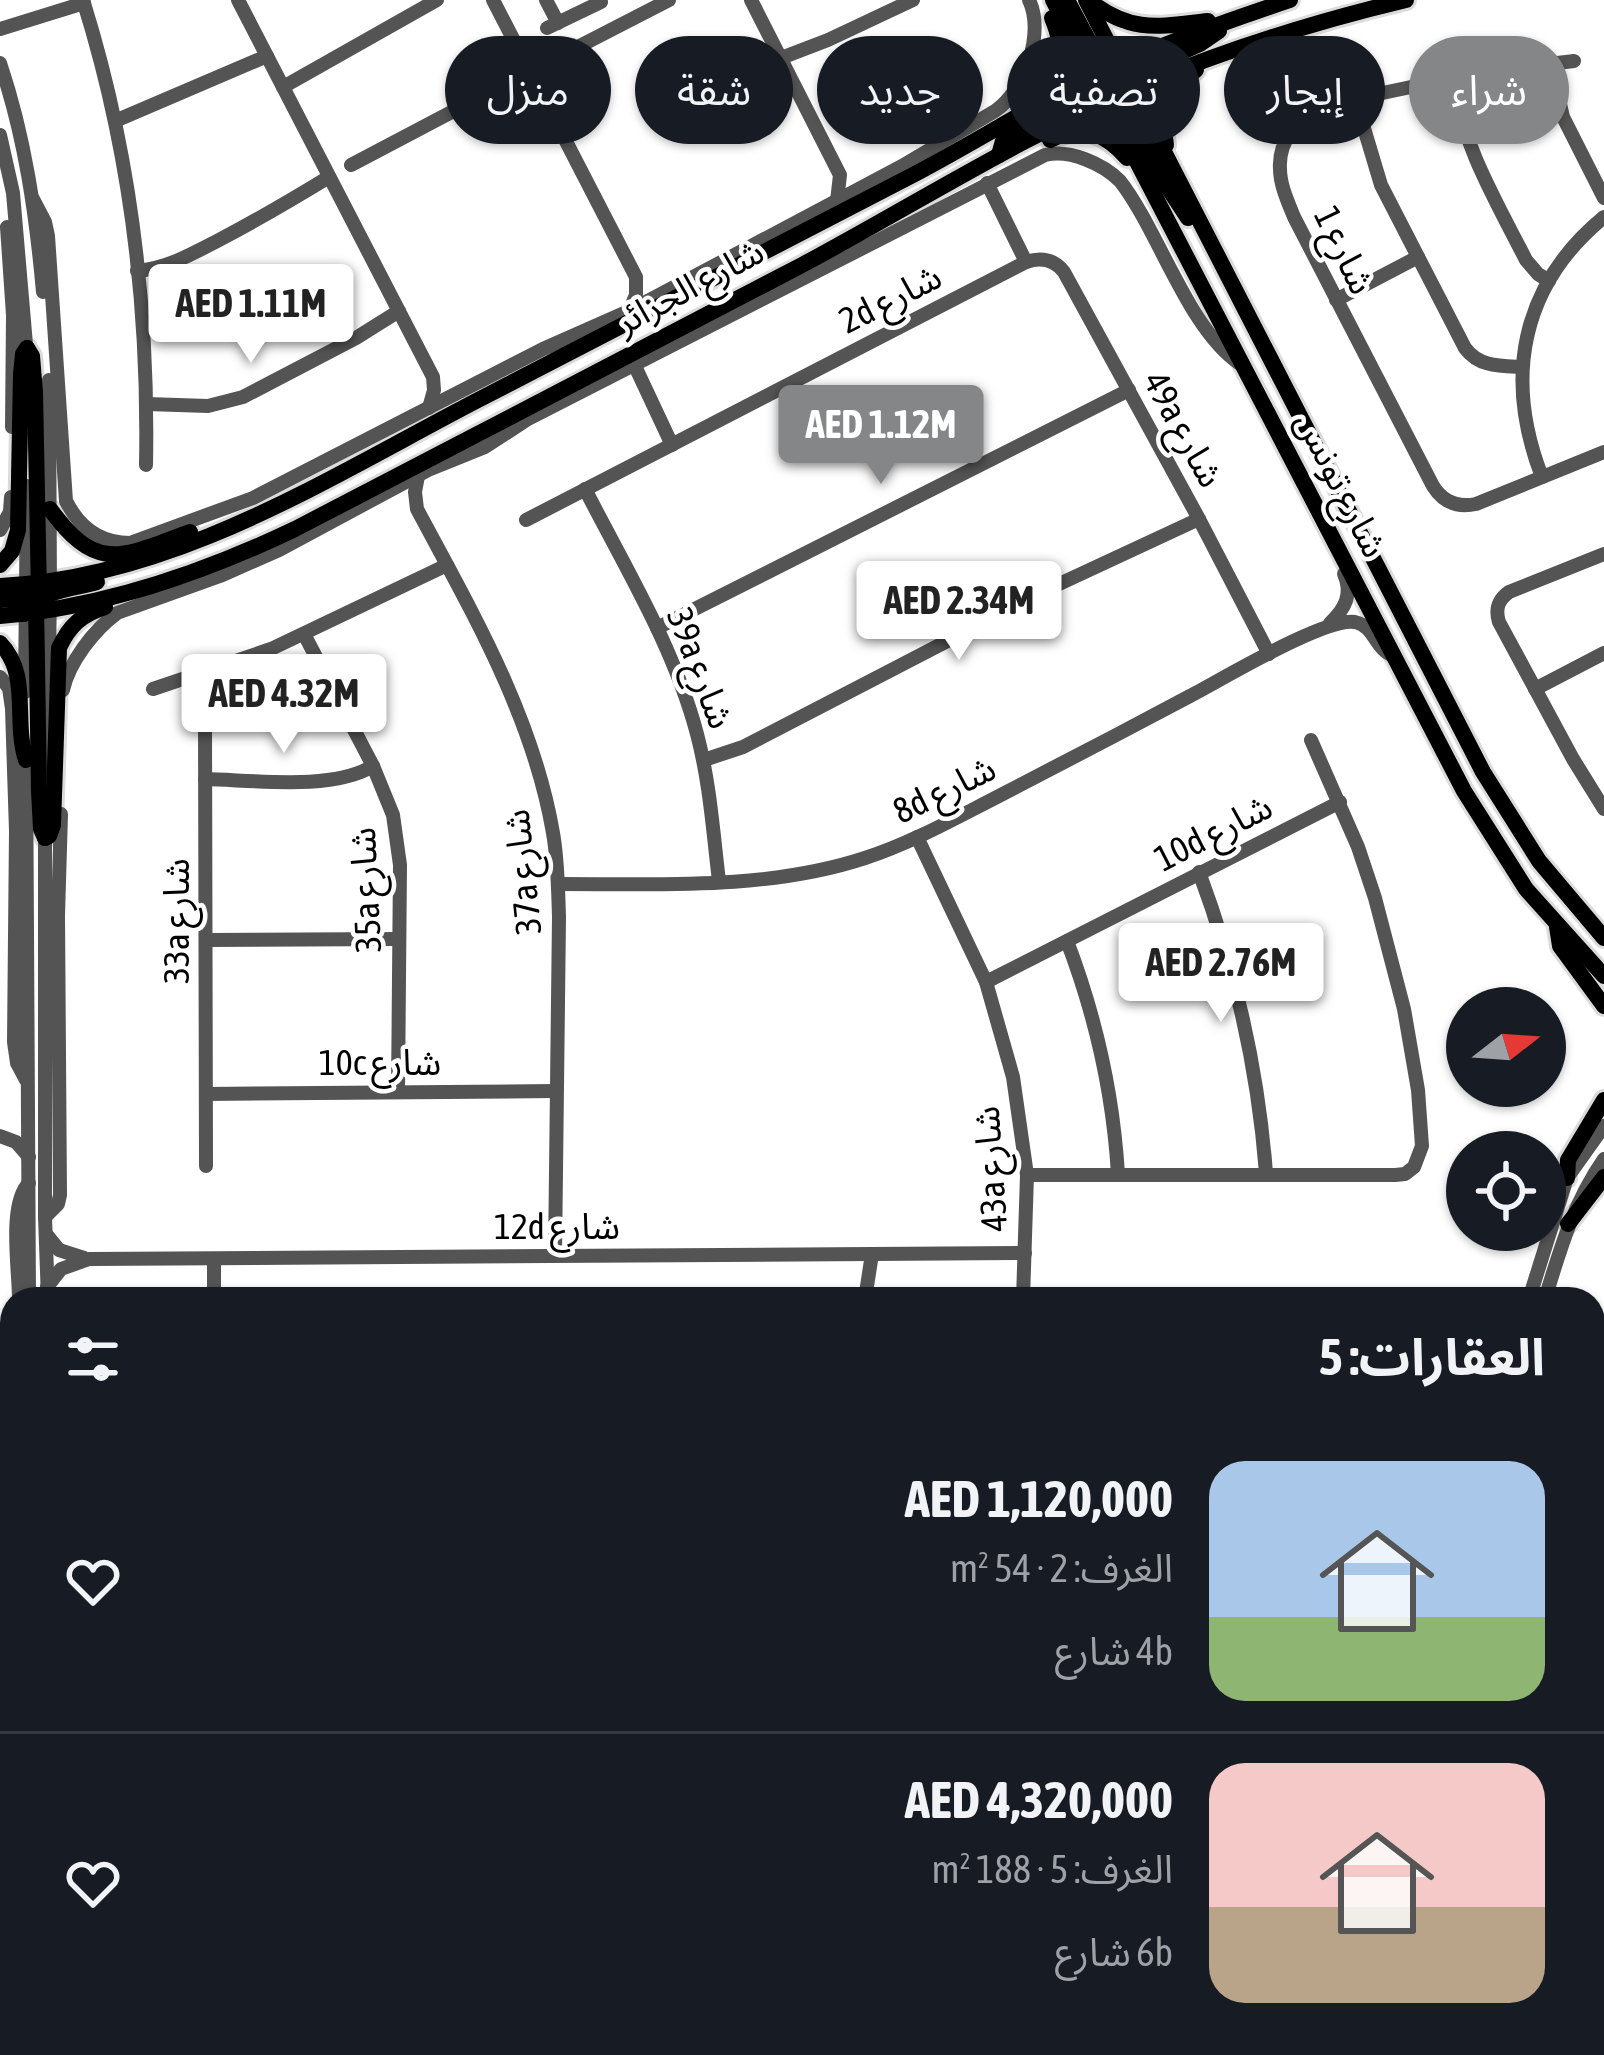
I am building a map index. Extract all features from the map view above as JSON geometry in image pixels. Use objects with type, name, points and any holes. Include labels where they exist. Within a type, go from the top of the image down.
[{"type":"main road","points":[[1050,0],[1059,36]]},
{"type":"main road","name":"شارع تونس","points":[[1050,0],[1077,36]]},
{"type":"main road","points":[[1066,0],[1086,36]]},
{"type":"main road","points":[[1087,0],[1140,26],[1227,22]]},
{"type":"main road","name":"شارع تونس","points":[[1087,0],[1098,36]]},
{"type":"main road","name":"شارع الجزائر","points":[[1200,36],[1290,0]]},
{"type":"main road","name":"شارع الجزائر","points":[[1200,62],[1406,0]]},
{"type":"main road","points":[[1169,162],[1162,123],[1166,100],[1177,84],[1211,59]]},
{"type":"main road","name":"شارع الجزائر","points":[[0,616],[37,597],[268,512],[1007,125]]},
{"type":"main road","points":[[999,155],[1019,156],[1067,133],[1090,131],[1111,141],[1146,178]]},
{"type":"main road","name":"شارع الجزائر","points":[[0,586],[37,597],[170,582],[304,532],[1016,144]]},
{"type":"main road","name":"شارع تونس","points":[[1134,144],[1146,178],[1471,803],[1516,874],[1604,976]]},
{"type":"main road","points":[[1145,144],[1180,208],[1215,251]]},
{"type":"main road","name":"شارع تونس","points":[[1156,144],[1483,772],[1539,860],[1604,938]]},
{"type":"main road","points":[[902,166],[922,170]]},
{"type":"main road","points":[[745,309],[759,286]]},
{"type":"main road","points":[[0,565],[12,551],[18,530],[21,374],[27,348],[35,392],[39,791],[45,838],[52,825],[56,673],[64,638],[87,614],[148,595],[170,582]]},
{"type":"main road","points":[[385,450],[400,423]]},
{"type":"main road","points":[[50,509],[77,542],[92,551],[116,555],[248,511],[268,512]]},
{"type":"main road","points":[[0,600],[37,597]]},
{"type":"main road","points":[[0,643],[17,668],[26,760]]},
{"type":"main road","points":[[1557,926],[1560,946],[1604,1006]]},
{"type":"main road","points":[[1567,1178],[1568,1160],[1604,1100]]},
{"type":"main road","points":[[1568,1224],[1604,1178]]},
{"type":"street","points":[[238,0],[433,377],[429,408]]},
{"type":"street","points":[[280,82],[437,0]]},
{"type":"street","points":[[493,0],[511,36]]},
{"type":"street","points":[[545,0],[553,25],[601,2]]},
{"type":"street","points":[[599,36],[669,0]]},
{"type":"street","points":[[751,0],[769,36]]},
{"type":"street","points":[[793,58],[913,0]]},
{"type":"street","points":[[0,62],[34,200],[66,501],[83,527],[116,543],[147,539],[253,498],[543,349],[629,311],[902,166],[1014,95],[1036,26],[1029,0]]},
{"type":"street","points":[[0,29],[84,1],[126,176],[145,343],[146,465]]},
{"type":"street","points":[[116,121],[264,51]]},
{"type":"street","name":"شارع 1","points":[[1569,62],[1574,61]]},
{"type":"street","points":[[793,83],[840,175],[837,201]]},
{"type":"street","points":[[351,165],[445,115]]},
{"type":"street","points":[[1569,132],[1604,198]]},
{"type":"street","points":[[0,135],[13,194],[17,285],[11,506],[0,530]]},
{"type":"street","points":[[567,144],[636,278],[636,296],[629,311]]},
{"type":"street","name":"شارع 1","points":[[1287,144],[1280,163],[1294,217],[1442,497],[1470,506],[1604,452]]},
{"type":"street","points":[[1369,144],[1381,184],[1472,357],[1490,365],[1522,367]]},
{"type":"street","points":[[1471,144],[1526,260],[1549,281]]},
{"type":"street","points":[[45,1217],[60,1199],[62,700],[68,672],[118,613],[220,576],[485,447],[634,364],[1055,152],[1071,154],[1113,174],[1127,190],[1208,332],[1243,366]]},
{"type":"street","points":[[840,175],[857,183],[873,182]]},
{"type":"street","points":[[137,271],[177,262],[332,182]]},
{"type":"street","points":[[987,183],[1026,262]]},
{"type":"street","points":[[13,194],[6,210],[5,261],[17,285],[27,348]]},
{"type":"street","points":[[1542,477],[1524,421],[1522,367],[1534,313],[1549,281],[1577,242],[1604,217]]},
{"type":"street","points":[[1336,300],[1418,256]]},
{"type":"street","name":"49a شارع","points":[[1026,262],[1046,259],[1061,268],[1269,654]]},
{"type":"street","name":"2d شارع","points":[[526,520],[1026,262]]},
{"type":"street","points":[[636,278],[664,292]]},
{"type":"street","points":[[147,404],[196,407],[232,401],[401,316]]},
{"type":"street","points":[[634,364],[672,445]]},
{"type":"street","points":[[29,1287],[26,760],[37,597],[50,509],[52,367]]},
{"type":"street","points":[[433,377],[463,392]]},
{"type":"street","points":[[657,628],[1129,390]]},
{"type":"street","name":"37a شارع","points":[[418,476],[417,509],[501,671],[534,755],[553,831],[560,956],[555,1256]]},
{"type":"street","name":"39a شارع","points":[[585,490],[657,628],[684,691],[704,760],[719,881]]},
{"type":"street","points":[[388,493],[417,509]]},
{"type":"street","points":[[704,760],[743,747],[1042,592],[1199,519]]},
{"type":"street","points":[[1322,629],[1340,612],[1349,592],[1336,559],[1335,541]]},
{"type":"street","points":[[1604,554],[1509,592],[1497,611],[1498,622],[1604,809]]},
{"type":"street","points":[[153,689],[304,634],[447,565]]},
{"type":"street","points":[[1322,629],[1341,622],[1361,624],[1383,652],[1394,656]]},
{"type":"street","name":"8d شارع","points":[[558,884],[769,879],[872,856],[917,838],[1322,629]]},
{"type":"street","name":"35a شارع","points":[[304,634],[386,791],[398,840],[398,1092]]},
{"type":"street","points":[[1535,689],[1604,653]]},
{"type":"street","name":"33a شارع","points":[[197,676],[205,719],[206,1166]]},
{"type":"street","points":[[0,677],[11,696],[6,725],[16,831],[14,1049],[28,1084]]},
{"type":"street","points":[[1027,1175],[1395,1175],[1414,1167],[1422,1140],[1404,1009],[1370,881],[1311,740]]},
{"type":"street","points":[[205,779],[334,778],[353,776],[373,766]]},
{"type":"street","name":"10d شارع","points":[[986,982],[1340,802]]},
{"type":"street","points":[[16,831],[25,815]]},
{"type":"street","points":[[45,838],[47,1287]]},
{"type":"street","name":"43a شارع","points":[[917,838],[986,982],[1013,1077],[1027,1175],[1024,1287]]},
{"type":"street","points":[[1199,872],[1245,1018],[1266,1173]]},
{"type":"street","points":[[206,940],[399,939]]},
{"type":"street","points":[[1067,941],[1108,1076],[1118,1174]]},
{"type":"street","name":"10c شارع","points":[[206,1094],[555,1091]]},
{"type":"street","points":[[0,1134],[30,1110]]},
{"type":"street","points":[[1533,1287],[1567,1178],[1604,1126]]},
{"type":"street","points":[[0,1134],[16,1142],[29,1158]]},
{"type":"street","points":[[1550,1287],[1568,1224],[1604,1159]]},
{"type":"street","points":[[19,1287],[18,1204],[29,1183]]},
{"type":"street","points":[[46,1234],[64,1252],[89,1259]]},
{"type":"street","name":"12d شارع","points":[[89,1259],[1025,1253]]},
{"type":"street","points":[[867,1287],[872,1254]]},
{"type":"street","points":[[50,1287],[61,1269],[89,1259]]},
{"type":"street","points":[[214,1259],[214,1287]]}]
